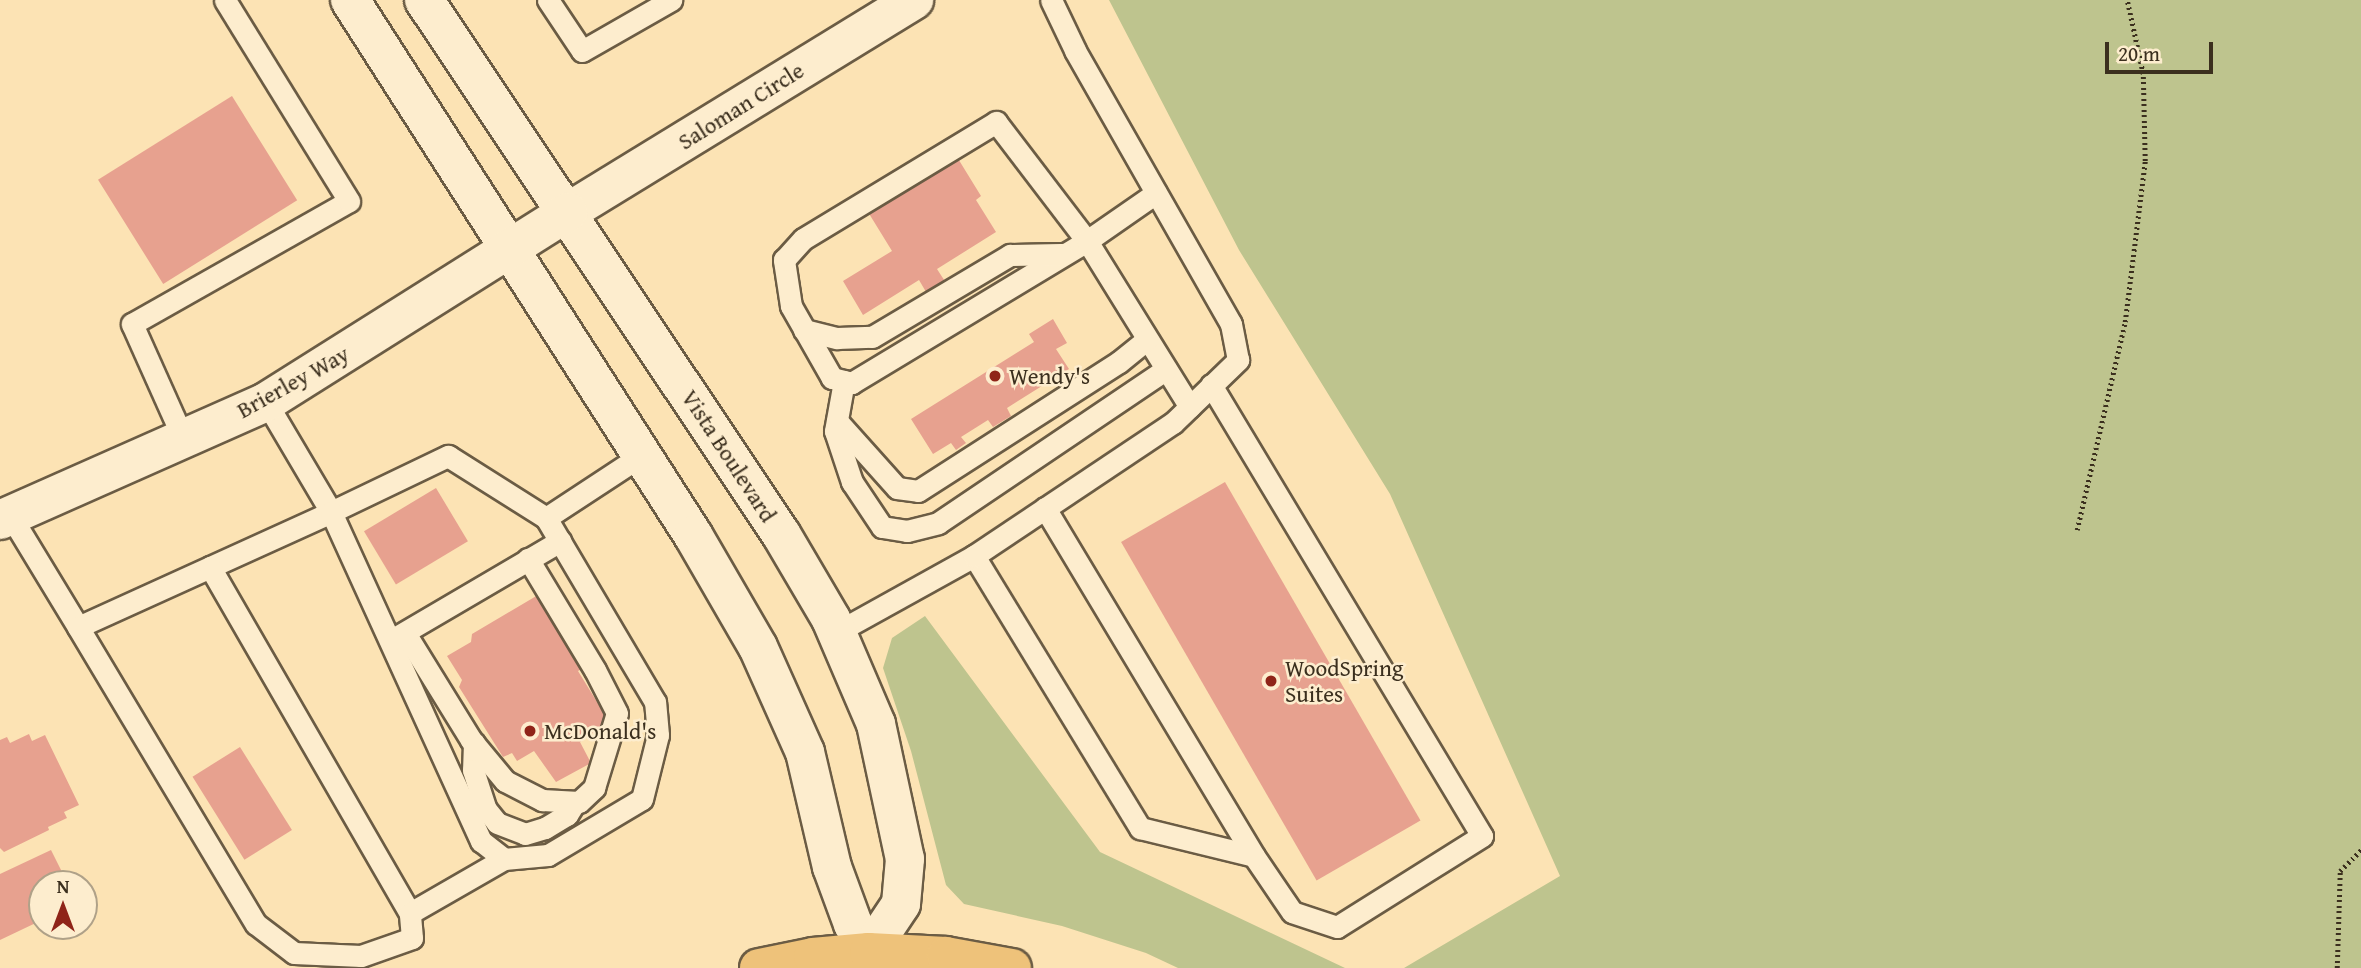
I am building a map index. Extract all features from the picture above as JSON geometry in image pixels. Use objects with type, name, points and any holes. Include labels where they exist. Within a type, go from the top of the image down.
[{"type":"highway","points":[[759,968],[813,957],[870,960],[946,956],[1012,968]]},
{"type":"main road","points":[[350,0],[693,535],[758,647],[805,752],[832,867],[853,924],[870,960]]},
{"type":"main road","name":"Vista Boulevard","points":[[424,0],[781,534],[836,632],[876,724],[905,859],[901,904],[870,960]]},
{"type":"main road","name":"Saloman Circle","points":[[568,212],[889,6]]},
{"type":"main road","name":"Brierley Way","points":[[5,518],[266,402],[568,212]]},
{"type":"lane","points":[[183,438],[132,324],[349,201],[225,0]]},
{"type":"lane","points":[[548,0],[582,51],[671,0]]},
{"type":"lane","points":[[836,632],[974,556],[1173,423],[1238,360],[1231,324],[1075,50],[1051,0]]},
{"type":"lane","points":[[1156,193],[1087,241],[852,383],[832,378],[791,306],[784,260],[803,239],[996,122],[1087,241],[1189,407]]},
{"type":"lane","points":[[804,330],[838,338],[872,337],[1010,255],[1064,254]]},
{"type":"lane","points":[[837,421],[897,488],[918,491],[1119,362],[1147,339]]},
{"type":"lane","points":[[845,381],[835,431],[852,482],[882,527],[907,531],[938,523],[1166,369]]},
{"type":"lane","points":[[1045,508],[1254,856],[1292,912],[1337,927],[1482,836],[1211,386]]},
{"type":"lane","points":[[266,402],[331,512],[398,637],[481,841],[504,859]]},
{"type":"lane","points":[[547,518],[642,455]]},
{"type":"lane","points":[[78,627],[448,456],[547,518],[655,702],[658,736],[642,799],[548,855],[504,859],[410,913]]},
{"type":"lane","points":[[5,518],[78,627],[256,924],[294,953],[361,956],[412,938],[410,913],[210,567]]},
{"type":"lane","points":[[398,637],[560,541]]},
{"type":"lane","points":[[974,556],[1140,828],[1254,856]]},
{"type":"lane","points":[[474,743],[473,770],[485,808],[497,823],[526,834],[545,828],[567,815],[575,802],[594,788],[617,713],[595,670],[528,559]]},
{"type":"lane","points":[[398,637],[474,743],[505,780],[542,800],[575,802]]},
{"type":"path","points":[[2077,530],[2125,322],[2145,161],[2143,74],[2127,0]]},
{"type":"path","points":[[2337,968],[2340,871],[2361,850]]},
{"type":"green space","points":[[1109,0],[2361,0],[2361,968],[1404,968],[1560,876],[1390,494],[1239,250]]},
{"type":"green space","points":[[925,616],[1100,852],[1345,968],[1178,968],[1146,953],[1062,926],[964,904],[946,885],[911,751],[883,668],[892,638]]},
{"type":"building","points":[[232,96],[297,200],[163,284],[98,180]]},
{"type":"building","points":[[957,157],[981,196],[976,200],[996,232],[937,269],[948,286],[929,297],[919,280],[863,315],[843,281],[892,251],[868,212]]},
{"type":"building","points":[[1053,319],[1067,343],[1056,349],[1069,369],[1007,408],[1011,416],[993,427],[988,420],[961,437],[966,443],[956,450],[951,443],[933,454],[911,419],[1034,342],[1029,334]]},
{"type":"building","name":"WoodSpring Suites","points":[[1225,482],[1420,821],[1317,881],[1121,542]]},
{"type":"building","points":[[436,488],[468,541],[396,584],[364,531]]},
{"type":"building","points":[[538,595],[585,667],[578,671],[602,710],[614,713],[608,735],[593,733],[580,742],[591,763],[556,782],[534,751],[517,761],[512,753],[503,757],[459,687],[462,680],[447,656],[471,642],[472,634]]},
{"type":"building","points":[[29,734],[32,741],[45,735],[79,805],[64,812],[67,818],[48,827],[49,830],[4,852],[0,848],[0,740],[7,737],[10,743]]},
{"type":"building","points":[[240,747],[292,830],[244,860],[193,777]]},
{"type":"building","points":[[51,850],[61,870],[28,870],[28,927],[0,940],[0,874]]},
{"type":"place","name":"Wendy's","points":[[995,376]]},
{"type":"place","name":"WoodSpring Suites","points":[[1271,681]]},
{"type":"place","name":"McDonald's","points":[[530,731]]}]
